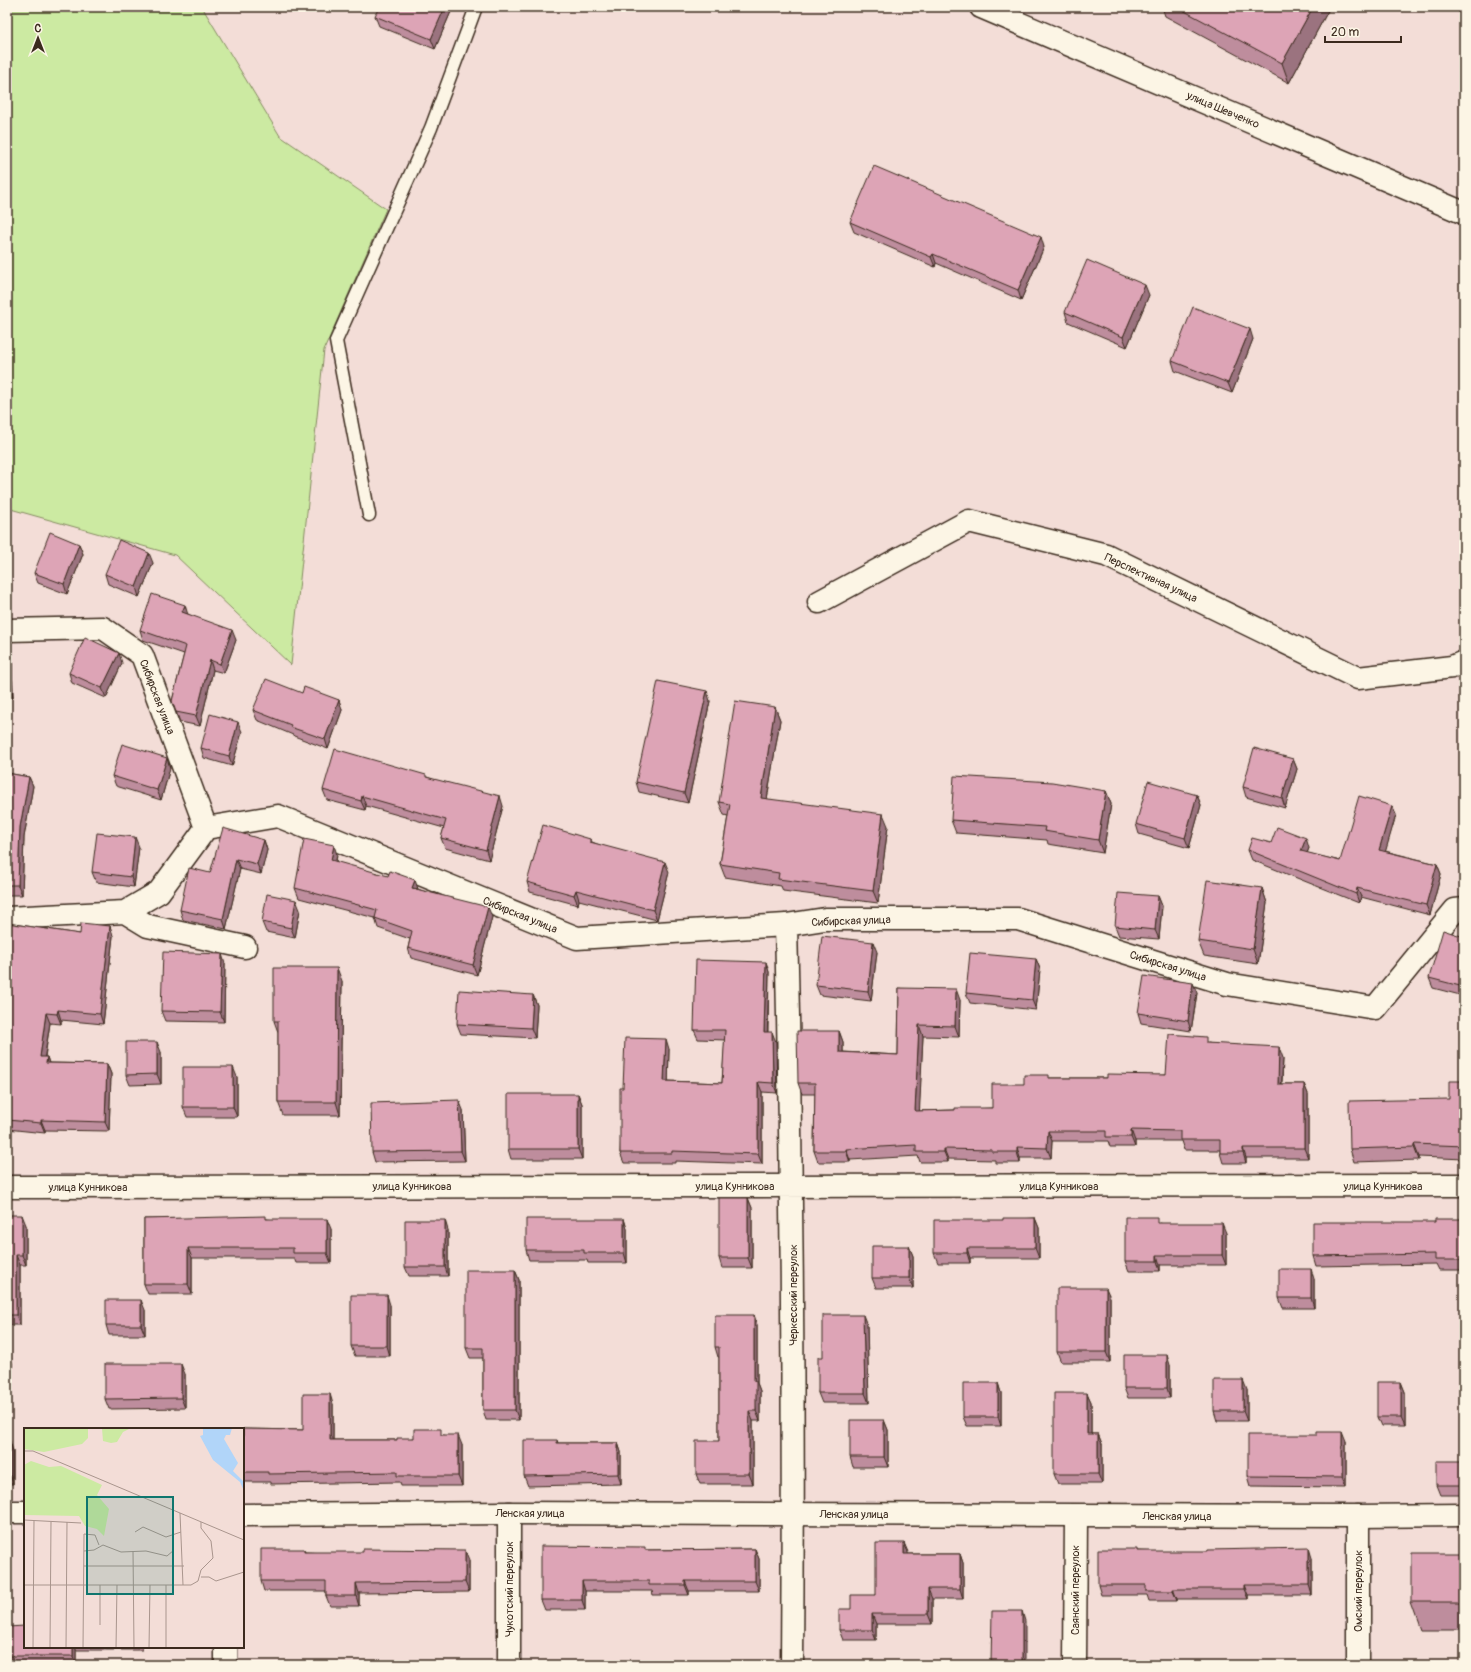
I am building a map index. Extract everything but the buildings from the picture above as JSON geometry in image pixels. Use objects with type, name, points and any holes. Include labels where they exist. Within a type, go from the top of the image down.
[{"type":"street","name":"улица Шевченко","points":[[981,7],[1464,213]]},
{"type":"street","name":"Перспективная улица","points":[[818,602],[969,521],[1106,555],[1358,678],[1452,667],[1464,662]]},
{"type":"street","name":"Сибирская улица","points":[[7,630],[103,628],[142,655],[206,828],[278,816],[577,938],[786,925],[825,919],[1018,919],[1226,984],[1375,1008],[1455,910],[1464,909]]},
{"type":"street","points":[[7,918],[125,912],[159,892],[206,828]]},
{"type":"street","points":[[125,912],[148,926],[245,947]]},
{"type":"street","name":"Черкесский переулок","points":[[786,925],[792,1186],[794,1513],[792,1665]]},
{"type":"street","name":"улица Кунникова","points":[[7,1187],[1464,1185]]},
{"type":"street","points":[[7,1512],[24,1512]]},
{"type":"street","name":"Чукотский переулок","points":[[509,1665],[510,1513]]},
{"type":"street","name":"Ленская улица","points":[[244,1515],[794,1513],[1076,1516],[1464,1515]]},
{"type":"street","name":"Саянский переулок","points":[[1075,1665],[1076,1516]]},
{"type":"street","name":"Омский переулок","points":[[1358,1516],[1358,1665]]},
{"type":"street","points":[[226,1648],[226,1665]]},
{"type":"lane","points":[[368,515],[336,341],[431,128],[476,7]]},
{"type":"green space","points":[[7,7],[202,7],[280,136],[386,209],[324,350],[291,665],[175,555],[7,508]]}]
